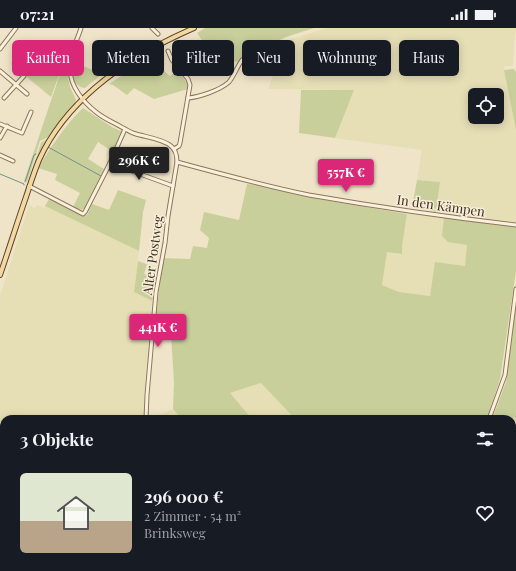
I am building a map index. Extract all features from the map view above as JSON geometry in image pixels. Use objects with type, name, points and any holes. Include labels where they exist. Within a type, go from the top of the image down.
[{"type":"main road","points":[[0,275],[29,186],[40,159],[50,141],[68,116],[107,78],[121,68],[163,43],[194,28]]},
{"type":"street","points":[[0,49],[16,28]]},
{"type":"street","points":[[81,28],[71,58],[70,71],[73,84],[84,100],[96,112],[125,129],[135,134],[166,143],[174,148],[179,146],[180,143],[190,82],[172,60],[168,51]]},
{"type":"street","points":[[152,28],[158,34]]},
{"type":"street","points":[[188,98],[202,96],[225,85],[242,60]]},
{"type":"street","points":[[0,71],[27,94]]},
{"type":"street","points":[[4,98],[24,76]]},
{"type":"street","points":[[0,124],[22,133],[31,112]]},
{"type":"street","points":[[0,138],[6,126]]},
{"type":"street","points":[[29,186],[83,214],[125,129]]},
{"type":"street","name":"Alter Postweg","points":[[146,415],[156,292],[177,162],[177,156],[174,148]]},
{"type":"street","points":[[0,155],[13,161]]},
{"type":"street","points":[[110,162],[173,186]]},
{"type":"street","name":"In den Kämpen","points":[[177,162],[249,182],[308,194],[420,213],[516,225]]},
{"type":"street","points":[[490,415],[505,375],[516,290]]},
{"type":"shaded area","points":[[327,28],[516,28],[513,66],[504,67],[516,130],[516,222],[436,212],[440,182],[417,180],[422,150],[335,138],[354,90],[268,89],[273,76],[295,76],[295,40],[288,40]]},
{"type":"shaded area","points":[[29,205],[35,208],[37,205],[44,208],[45,206],[139,251],[134,292],[152,301],[144,396],[144,415],[0,415],[0,296]]},
{"type":"shaded area","points":[[407,214],[444,217],[449,242],[467,245],[465,266],[435,263],[430,296],[399,292],[382,285],[387,252],[402,254]]},
{"type":"shaded area","points":[[261,383],[291,415],[249,415],[230,393]]},
{"type":"shaded area","points":[[173,409],[178,415],[156,415]]},
{"type":"green space","points":[[205,28],[314,28],[279,40],[242,40],[242,58],[237,62],[234,61],[234,40],[202,40],[197,33]]},
{"type":"green space","points":[[84,66],[92,70],[92,76],[100,76],[85,88],[78,85],[74,76],[84,76]]},
{"type":"green space","points":[[514,69],[516,72],[516,130],[504,70]]},
{"type":"green space","points":[[164,71],[170,76],[172,74],[172,76],[182,76],[187,83],[188,89],[154,99],[134,88],[127,95],[113,85],[109,84],[121,76],[164,76]]},
{"type":"green space","points":[[26,76],[59,76],[51,97]]},
{"type":"green space","points":[[59,76],[68,76],[70,87],[76,100],[75,103],[48,137],[40,141],[27,182],[24,181]]},
{"type":"green space","points":[[301,90],[354,90],[335,138],[299,133]]},
{"type":"green space","points":[[83,108],[112,127],[123,132],[113,152],[98,142],[88,159],[104,169],[84,209],[79,210],[73,207],[80,193],[55,180],[57,174],[38,168],[64,129]]},
{"type":"green space","points":[[53,132],[37,161],[29,180],[41,143]]},
{"type":"green space","points":[[417,180],[440,182],[436,212],[412,207]]},
{"type":"green space","points":[[247,184],[258,185],[319,199],[407,214],[402,254],[387,252],[382,285],[399,292],[430,296],[435,262],[465,266],[467,245],[448,242],[442,236],[444,217],[516,227],[516,271],[500,379],[488,415],[291,415],[261,383],[230,393],[249,415],[178,415],[173,409],[174,383],[171,334],[154,332],[163,258],[190,259],[193,246],[207,248],[209,238],[200,230],[204,212],[239,220]]},
{"type":"green space","points":[[118,190],[146,200],[143,212],[139,251],[45,206],[49,199],[81,215],[87,215],[92,204],[109,210]]},
{"type":"green space","points":[[138,261],[147,264],[144,274],[155,277],[152,301],[134,292]]},
{"type":"green space","points":[[516,306],[516,415],[494,415],[506,382]]},
{"type":"waterway","points":[[48,147],[101,176]]},
{"type":"waterway","points":[[25,182],[34,155],[36,154]]},
{"type":"waterway","points":[[0,174],[24,185]]},
{"type":"waterway","points":[[87,212],[96,193]]}]
